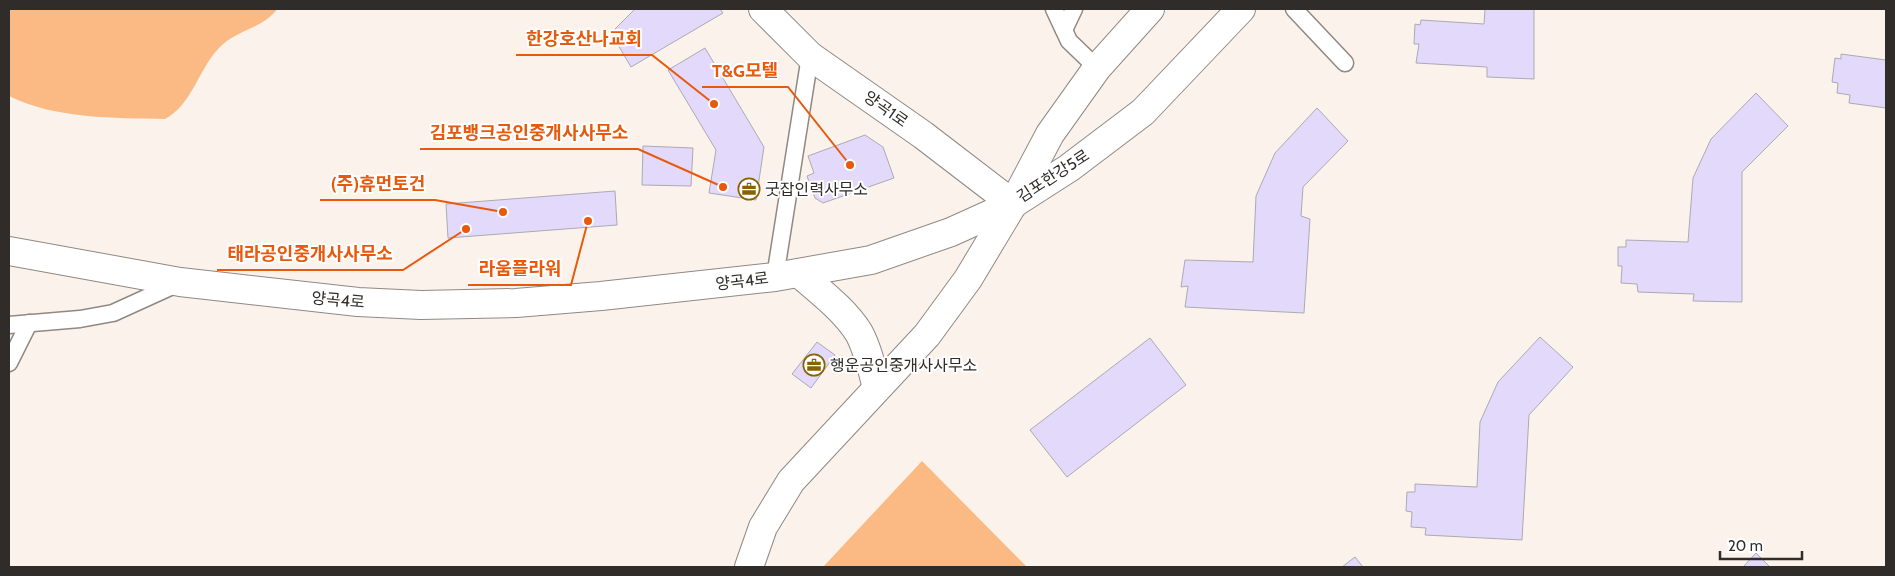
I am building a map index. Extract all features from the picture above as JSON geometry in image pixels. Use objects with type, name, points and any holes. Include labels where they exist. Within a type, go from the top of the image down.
[{"type":"main road","name":"양곡1로","points":[[763,9],[810,56],[923,134],[1013,204]]},
{"type":"main road","name":"김포한강5로","points":[[1013,204],[1050,134],[1097,68],[1150,9]]},
{"type":"main road","name":"김포한강5로","points":[[1013,204],[1069,168],[1142,112],[1240,9]]},
{"type":"main road","name":"양곡4로","points":[[9,251],[180,282],[358,302],[421,305],[516,303],[711,285],[787,275],[871,260],[951,232],[1013,204]]},
{"type":"main road","points":[[749,567],[763,527],[791,481],[927,335],[968,279],[1013,204]]},
{"type":"main road","points":[[787,275],[846,315],[858,333],[868,354],[877,388]]},
{"type":"lane","points":[[1054,9],[1070,41],[1097,68]]},
{"type":"lane","points":[[1064,30],[1074,9]]},
{"type":"lane","points":[[1294,9],[1345,63]]},
{"type":"lane","points":[[787,275],[810,56]]},
{"type":"lane","points":[[9,324],[80,319],[112,312],[180,282]]},
{"type":"lane","points":[[9,363],[29,323]]},
{"type":"shaded area","points":[[9,9],[277,9],[265,21],[227,41],[220,47],[206,65],[182,105],[165,119],[85,116],[27,104],[9,96]]},
{"type":"shaded area","points":[[922,461],[1027,567],[823,567]]},
{"type":"building","points":[[635,9],[720,9],[723,13],[631,67],[611,33]]},
{"type":"building","points":[[1485,9],[1534,9],[1534,79],[1487,77],[1487,67],[1416,63],[1419,44],[1414,44],[1415,24],[1420,25],[1421,20],[1484,24]]},
{"type":"building","points":[[705,48],[764,147],[756,200],[709,193],[716,150],[668,70]]},
{"type":"building","points":[[1841,54],[1886,60],[1886,108],[1849,103],[1850,95],[1837,93],[1838,83],[1832,82],[1835,58],[1841,59]]},
{"type":"building","points":[[1756,93],[1788,126],[1742,172],[1742,302],[1693,301],[1694,294],[1638,292],[1637,284],[1621,283],[1622,266],[1618,266],[1618,247],[1626,247],[1626,240],[1688,242],[1693,178],[1711,139]]},
{"type":"building","points":[[1317,108],[1348,141],[1303,187],[1301,216],[1310,219],[1304,313],[1185,307],[1188,286],[1181,287],[1185,260],[1253,262],[1256,196],[1275,153]]},
{"type":"building","points":[[865,135],[883,147],[894,178],[823,203],[815,198],[807,176],[814,173],[808,156]]},
{"type":"building","points":[[643,146],[693,148],[691,186],[642,185]]},
{"type":"building","points":[[615,191],[617,225],[448,238],[446,204]]},
{"type":"building","points":[[1540,337],[1573,367],[1529,415],[1522,540],[1425,535],[1426,528],[1411,527],[1412,512],[1406,511],[1407,492],[1415,492],[1415,484],[1477,487],[1480,422],[1498,382]]},
{"type":"building","points":[[1150,338],[1186,385],[1067,477],[1030,430]]},
{"type":"building","name":"행운공인중개사사무소","points":[[817,342],[835,355],[811,388],[792,374]]},
{"type":"building","points":[[1756,553],[1770,567],[1743,567]]},
{"type":"building","points":[[1355,557],[1363,567],[1342,567]]},
{"type":"place","name":"한강호산나교회","points":[[714,104]]},
{"type":"place","name":"T&G모텔","points":[[850,165]]},
{"type":"place","name":"김포뱅크공인중개사사무소","points":[[723,187]]},
{"type":"place","name":"굿잡인력사무소","points":[[749,189]]},
{"type":"place","name":"(주)휴먼토건","points":[[503,212]]},
{"type":"place","name":"라움플라워","points":[[588,221]]},
{"type":"place","name":"태라공인중개사사무소","points":[[466,229]]},
{"type":"place","name":"행운공인중개사사무소","points":[[814,365]]}]
